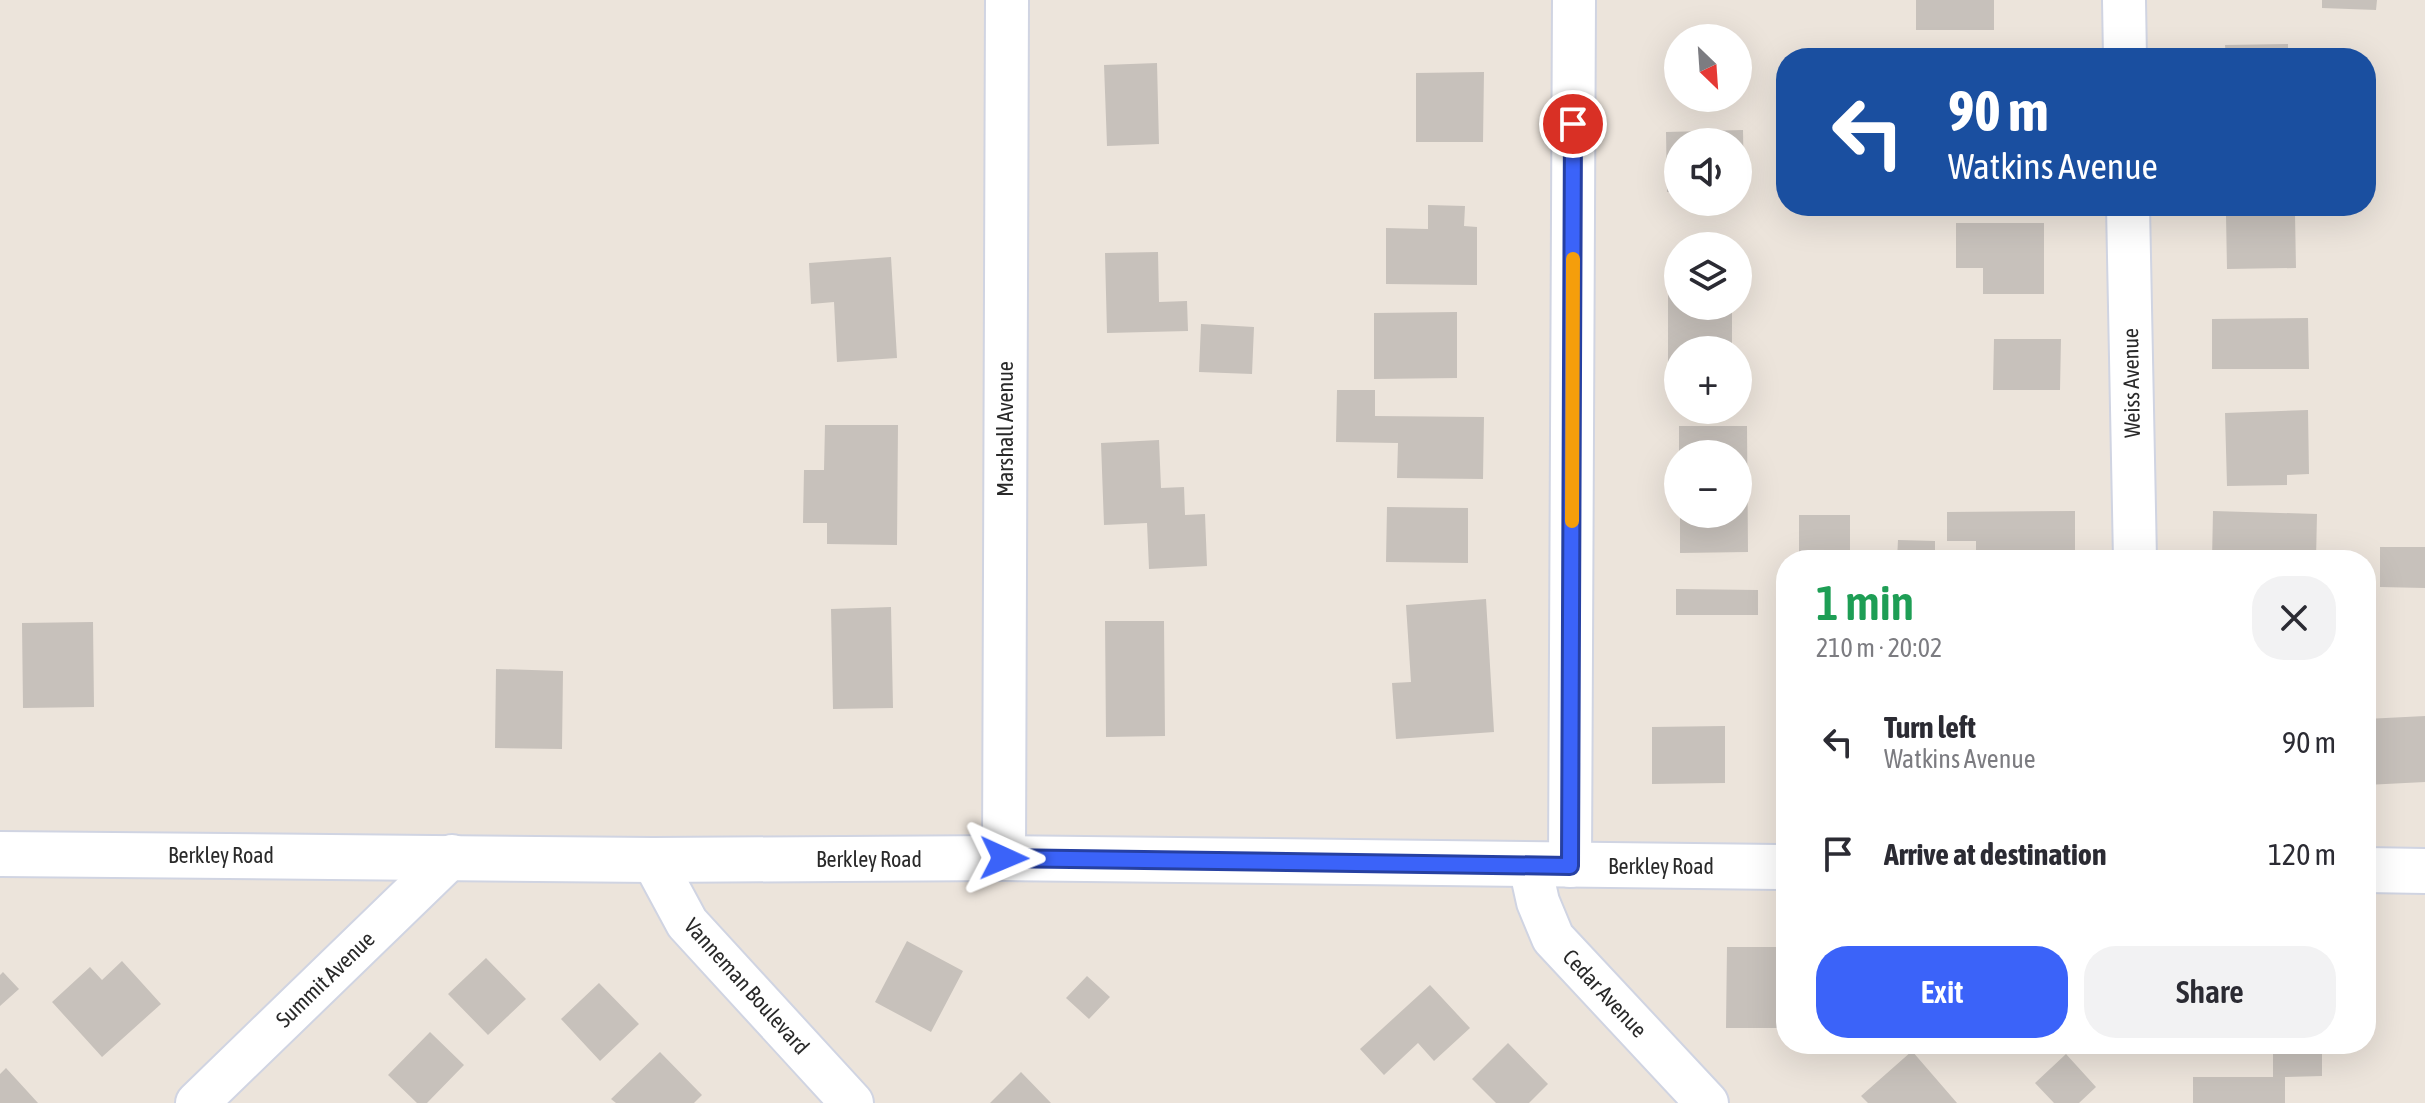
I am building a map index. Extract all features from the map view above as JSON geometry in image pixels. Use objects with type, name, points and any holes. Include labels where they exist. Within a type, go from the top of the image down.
[{"type":"main road","name":"Berkley Road","points":[[0,854],[653,860],[1004,858],[1776,867]]},
{"type":"main road","points":[[2376,870],[2425,871]]},
{"type":"street","name":"Marshall Avenue","points":[[1004,858],[1007,0]]},
{"type":"street","name":"Cedar Avenue","points":[[1574,0],[1550,866],[1538,902],[1553,938],[1707,1103]]},
{"type":"street","points":[[2124,0],[2125,48]]},
{"type":"street","name":"Weiss Avenue","points":[[2128,216],[2135,550]]},
{"type":"street","name":"Summit Avenue","points":[[197,1103],[452,856]]},
{"type":"street","name":"Vanneman Boulevard","points":[[653,860],[687,923],[852,1103]]},
{"type":"building","points":[[1916,0],[1994,0],[1994,30],[1916,30]]},
{"type":"building","points":[[2322,0],[2377,0],[2376,10],[2322,8]]},
{"type":"building","points":[[2288,44],[2288,48],[2225,48],[2225,45]]},
{"type":"building","points":[[1157,63],[1159,144],[1107,146],[1104,65]]},
{"type":"building","points":[[1484,72],[1483,142],[1416,142],[1416,73]]},
{"type":"building","points":[[1428,205],[1465,206],[1464,226],[1477,227],[1477,285],[1386,284],[1386,228],[1428,229]]},
{"type":"building","points":[[2226,216],[2295,216],[2296,268],[2227,269]]},
{"type":"building","points":[[1956,223],[2044,223],[2044,294],[1983,294],[1983,268],[1956,268]]},
{"type":"building","points":[[1158,252],[1159,302],[1187,301],[1188,331],[1107,333],[1105,253]]},
{"type":"building","points":[[891,257],[897,358],[837,362],[834,302],[811,304],[809,263]]},
{"type":"building","points":[[1457,312],[1457,378],[1374,379],[1374,313]]},
{"type":"building","points":[[2308,318],[2309,369],[2212,369],[2212,319]]},
{"type":"building","points":[[1668,320],[1732,320],[1732,336],[1668,336]]},
{"type":"building","points":[[1201,324],[1254,327],[1252,374],[1199,372]]},
{"type":"building","points":[[1994,339],[2061,339],[2060,390],[1993,390]]},
{"type":"building","points":[[1337,390],[1375,390],[1375,416],[1484,417],[1483,479],[1397,478],[1398,443],[1336,442]]},
{"type":"building","points":[[2308,410],[2309,474],[2287,475],[2287,485],[2227,486],[2225,413]]},
{"type":"building","points":[[825,425],[898,425],[897,545],[827,544],[827,523],[803,523],[804,470],[824,470]]},
{"type":"building","points":[[1679,426],[1747,426],[1747,440],[1679,440]]},
{"type":"building","points":[[1159,440],[1161,488],[1184,487],[1185,515],[1205,514],[1207,566],[1149,569],[1147,523],[1104,525],[1101,443]]},
{"type":"building","points":[[1387,507],[1468,508],[1468,563],[1386,562]]},
{"type":"building","points":[[2075,511],[2075,550],[1976,550],[1976,541],[1947,541],[1947,512]]},
{"type":"building","points":[[2213,511],[2317,514],[2316,550],[2212,550]]},
{"type":"building","points":[[1799,515],[1850,515],[1850,550],[1799,550]]},
{"type":"building","points":[[1680,528],[1748,528],[1748,552],[1680,553]]},
{"type":"building","points":[[1898,540],[1935,541],[1935,550],[1898,550]]},
{"type":"building","points":[[2380,547],[2425,547],[2425,588],[2380,587]]},
{"type":"building","points":[[1676,589],[1758,590],[1758,615],[1676,615]]},
{"type":"building","points":[[1486,599],[1494,732],[1396,739],[1392,683],[1411,682],[1406,605]]},
{"type":"building","points":[[891,607],[893,708],[833,709],[831,609]]},
{"type":"building","points":[[1105,621],[1164,621],[1165,736],[1106,737]]},
{"type":"building","points":[[93,622],[94,707],[23,708],[22,623]]},
{"type":"building","points":[[496,669],[563,671],[562,749],[495,748]]},
{"type":"building","points":[[2425,716],[2425,782],[2376,784],[2376,718]]},
{"type":"building","points":[[1725,726],[1725,783],[1652,784],[1652,727]]},
{"type":"building","points":[[907,941],[963,971],[931,1032],[875,1002]]},
{"type":"building","points":[[1727,947],[1776,947],[1776,1028],[1726,1028]]},
{"type":"building","points":[[486,958],[526,999],[488,1035],[448,994]]},
{"type":"building","points":[[122,961],[161,1004],[102,1057],[52,1002],[90,967],[102,980]]},
{"type":"building","points":[[3,972],[19,989],[0,1006],[0,975]]},
{"type":"building","points":[[1087,976],[1110,997],[1089,1019],[1066,998]]},
{"type":"building","points":[[599,983],[639,1024],[600,1061],[561,1019]]},
{"type":"building","points":[[1430,985],[1470,1028],[1434,1061],[1418,1043],[1384,1075],[1360,1049]]},
{"type":"building","points":[[430,1032],[464,1065],[427,1103],[417,1103],[388,1075]]},
{"type":"building","points":[[1508,1043],[1548,1084],[1529,1103],[1496,1103],[1472,1079]]},
{"type":"building","points":[[660,1052],[702,1095],[694,1103],[616,1103],[611,1099]]},
{"type":"building","points":[[1909,1054],[1915,1054],[1957,1103],[1868,1103],[1861,1096]]},
{"type":"building","points":[[2066,1054],[2096,1087],[2079,1103],[2054,1103],[2035,1083]]},
{"type":"building","points":[[2273,1054],[2322,1054],[2322,1076],[2285,1077],[2285,1103],[2193,1103],[2193,1077],[2273,1077]]},
{"type":"building","points":[[6,1068],[38,1103],[0,1103],[0,1074]]},
{"type":"building","points":[[1021,1072],[1051,1103],[990,1103]]},
{"type":"slow traffic","points":[[1572,521],[1573,259]]},
{"type":"route","points":[[1004,858],[1570,866],[1573,124]]}]
